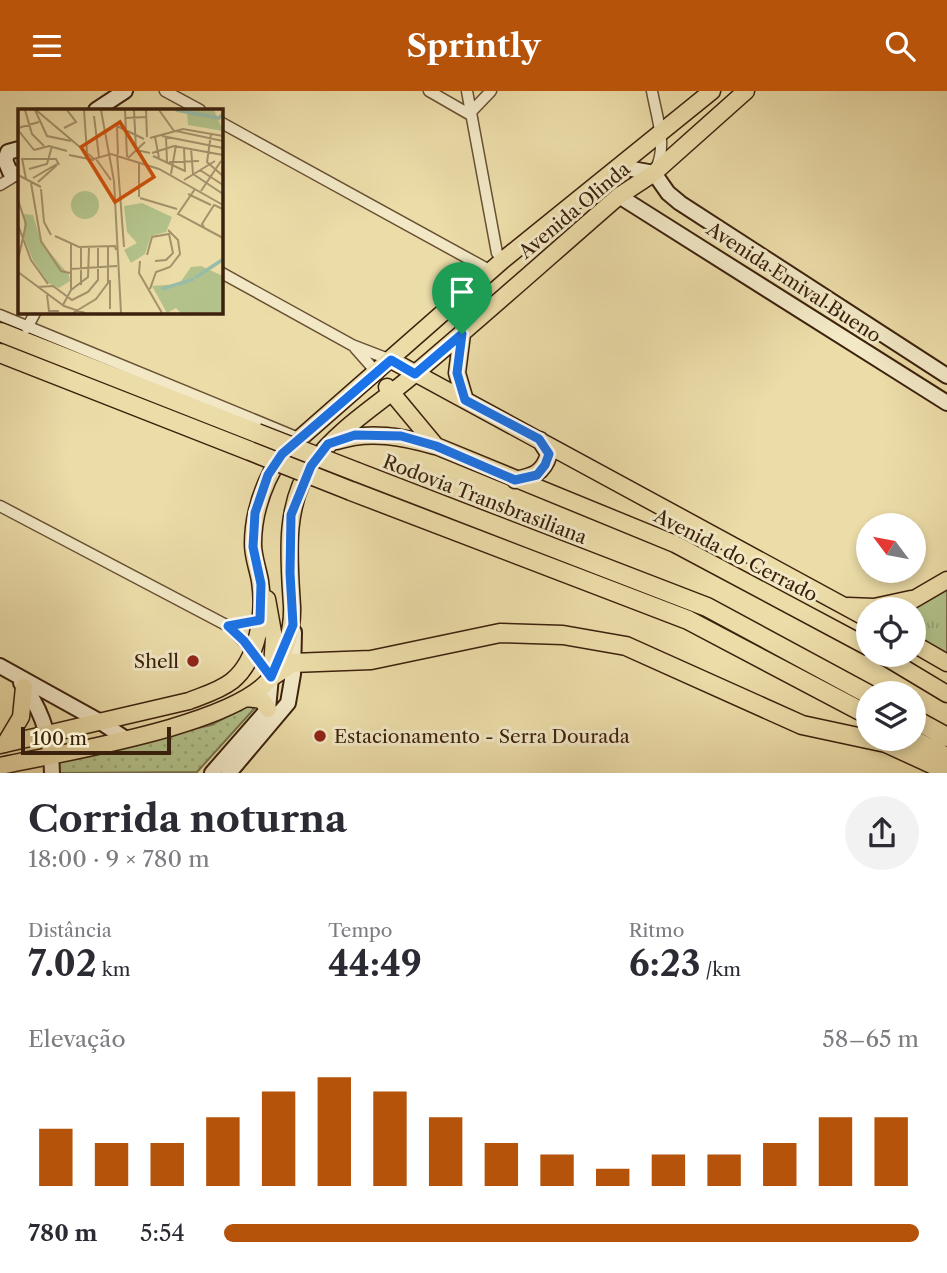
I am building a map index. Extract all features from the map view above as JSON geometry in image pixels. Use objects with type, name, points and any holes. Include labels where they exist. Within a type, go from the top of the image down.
[{"type":"highway","name":"Rodovia Transbrasiliana","points":[[0,332],[707,607],[856,688]]},
{"type":"highway","name":"Rodovia Transbrasiliana","points":[[0,353],[688,620],[856,709]]},
{"type":"highway","points":[[271,677],[292,663],[371,660],[500,633],[563,635],[625,646],[802,725],[886,743],[947,771]]},
{"type":"highway","points":[[926,726],[947,737]]},
{"type":"highway","points":[[926,746],[947,757]]},
{"type":"main road","name":"Avenida Olinda","points":[[253,652],[260,620],[261,584],[253,547],[255,513],[268,475],[282,454],[497,266],[712,91]]},
{"type":"main road","name":"Avenida Olinda","points":[[271,677],[293,625],[291,515],[311,466],[328,444],[462,334],[619,196],[654,173],[746,91]]},
{"type":"main road","points":[[462,334],[457,373],[465,400]]},
{"type":"main road","name":"Avenida do Cerrado","points":[[391,360],[856,612]]},
{"type":"main road","name":"Avenida do Cerrado","points":[[377,373],[436,446],[675,544],[856,641]]},
{"type":"main road","points":[[328,444],[356,435],[401,436],[436,446]]},
{"type":"main road","points":[[515,480],[537,475],[545,465],[549,454],[539,439]]},
{"type":"main road","points":[[917,597],[947,580]]},
{"type":"main road","points":[[10,768],[52,754],[126,739],[222,711],[246,698],[271,677],[274,638],[268,602],[261,584]]},
{"type":"main road","points":[[845,606],[856,606]]},
{"type":"main road","points":[[3,744],[189,701],[216,691],[233,680],[253,652],[271,677]]},
{"type":"main road","points":[[926,652],[947,663]]},
{"type":"main road","points":[[902,667],[947,694]]},
{"type":"main road","points":[[3,744],[21,717],[24,687]]},
{"type":"main road","points":[[246,698],[262,700],[268,709]]},
{"type":"street","points":[[98,109],[125,91]]},
{"type":"street","points":[[165,91],[198,109]]},
{"type":"street","points":[[429,91],[470,114]]},
{"type":"street","points":[[222,122],[497,266],[497,253],[467,91]]},
{"type":"street","points":[[470,114],[491,91]]},
{"type":"street","points":[[621,167],[654,173],[661,157],[652,91]]},
{"type":"street","points":[[6,156],[10,172],[18,174]]},
{"type":"street","name":"Avenida Emival Bueno","points":[[654,173],[668,193],[733,239],[947,376]]},
{"type":"street","points":[[0,185],[18,175]]},
{"type":"street","name":"Avenida Emival Bueno","points":[[619,196],[947,403]]},
{"type":"street","points":[[705,248],[714,236],[733,239]]},
{"type":"street","points":[[222,273],[352,345],[391,360]]},
{"type":"street","points":[[27,328],[35,313]]},
{"type":"street","points":[[0,315],[301,439]]},
{"type":"street","points":[[352,345],[377,373]]},
{"type":"street","points":[[921,386],[935,386],[947,392]]},
{"type":"street","points":[[0,506],[228,626],[253,652]]},
{"type":"street","points":[[228,626],[260,620]]},
{"type":"street","points":[[229,772],[288,703],[293,625]]},
{"type":"street","points":[[5,669],[99,720],[126,739]]},
{"type":"street","points":[[5,669],[24,687],[48,734],[52,772]]},
{"type":"street","points":[[212,772],[268,709],[271,677]]},
{"type":"green space","points":[[947,586],[947,659],[926,647],[926,597]]},
{"type":"green space","points":[[250,705],[254,709],[197,772],[57,773],[57,759],[211,725]]},
{"type":"place","name":"Shell","points":[[193,661]]},
{"type":"place","name":"Estacionamento - Serra Dourada","points":[[320,736]]},
{"type":"route","points":[[462,334],[457,373],[465,400],[539,439],[549,454],[545,465],[537,475],[515,480],[436,446],[401,436],[355,435],[328,444],[311,466],[291,515],[293,625],[271,677],[244,641],[228,626],[260,620],[261,584],[253,547],[255,513],[268,475],[282,454],[391,360],[415,374],[462,334]]}]
